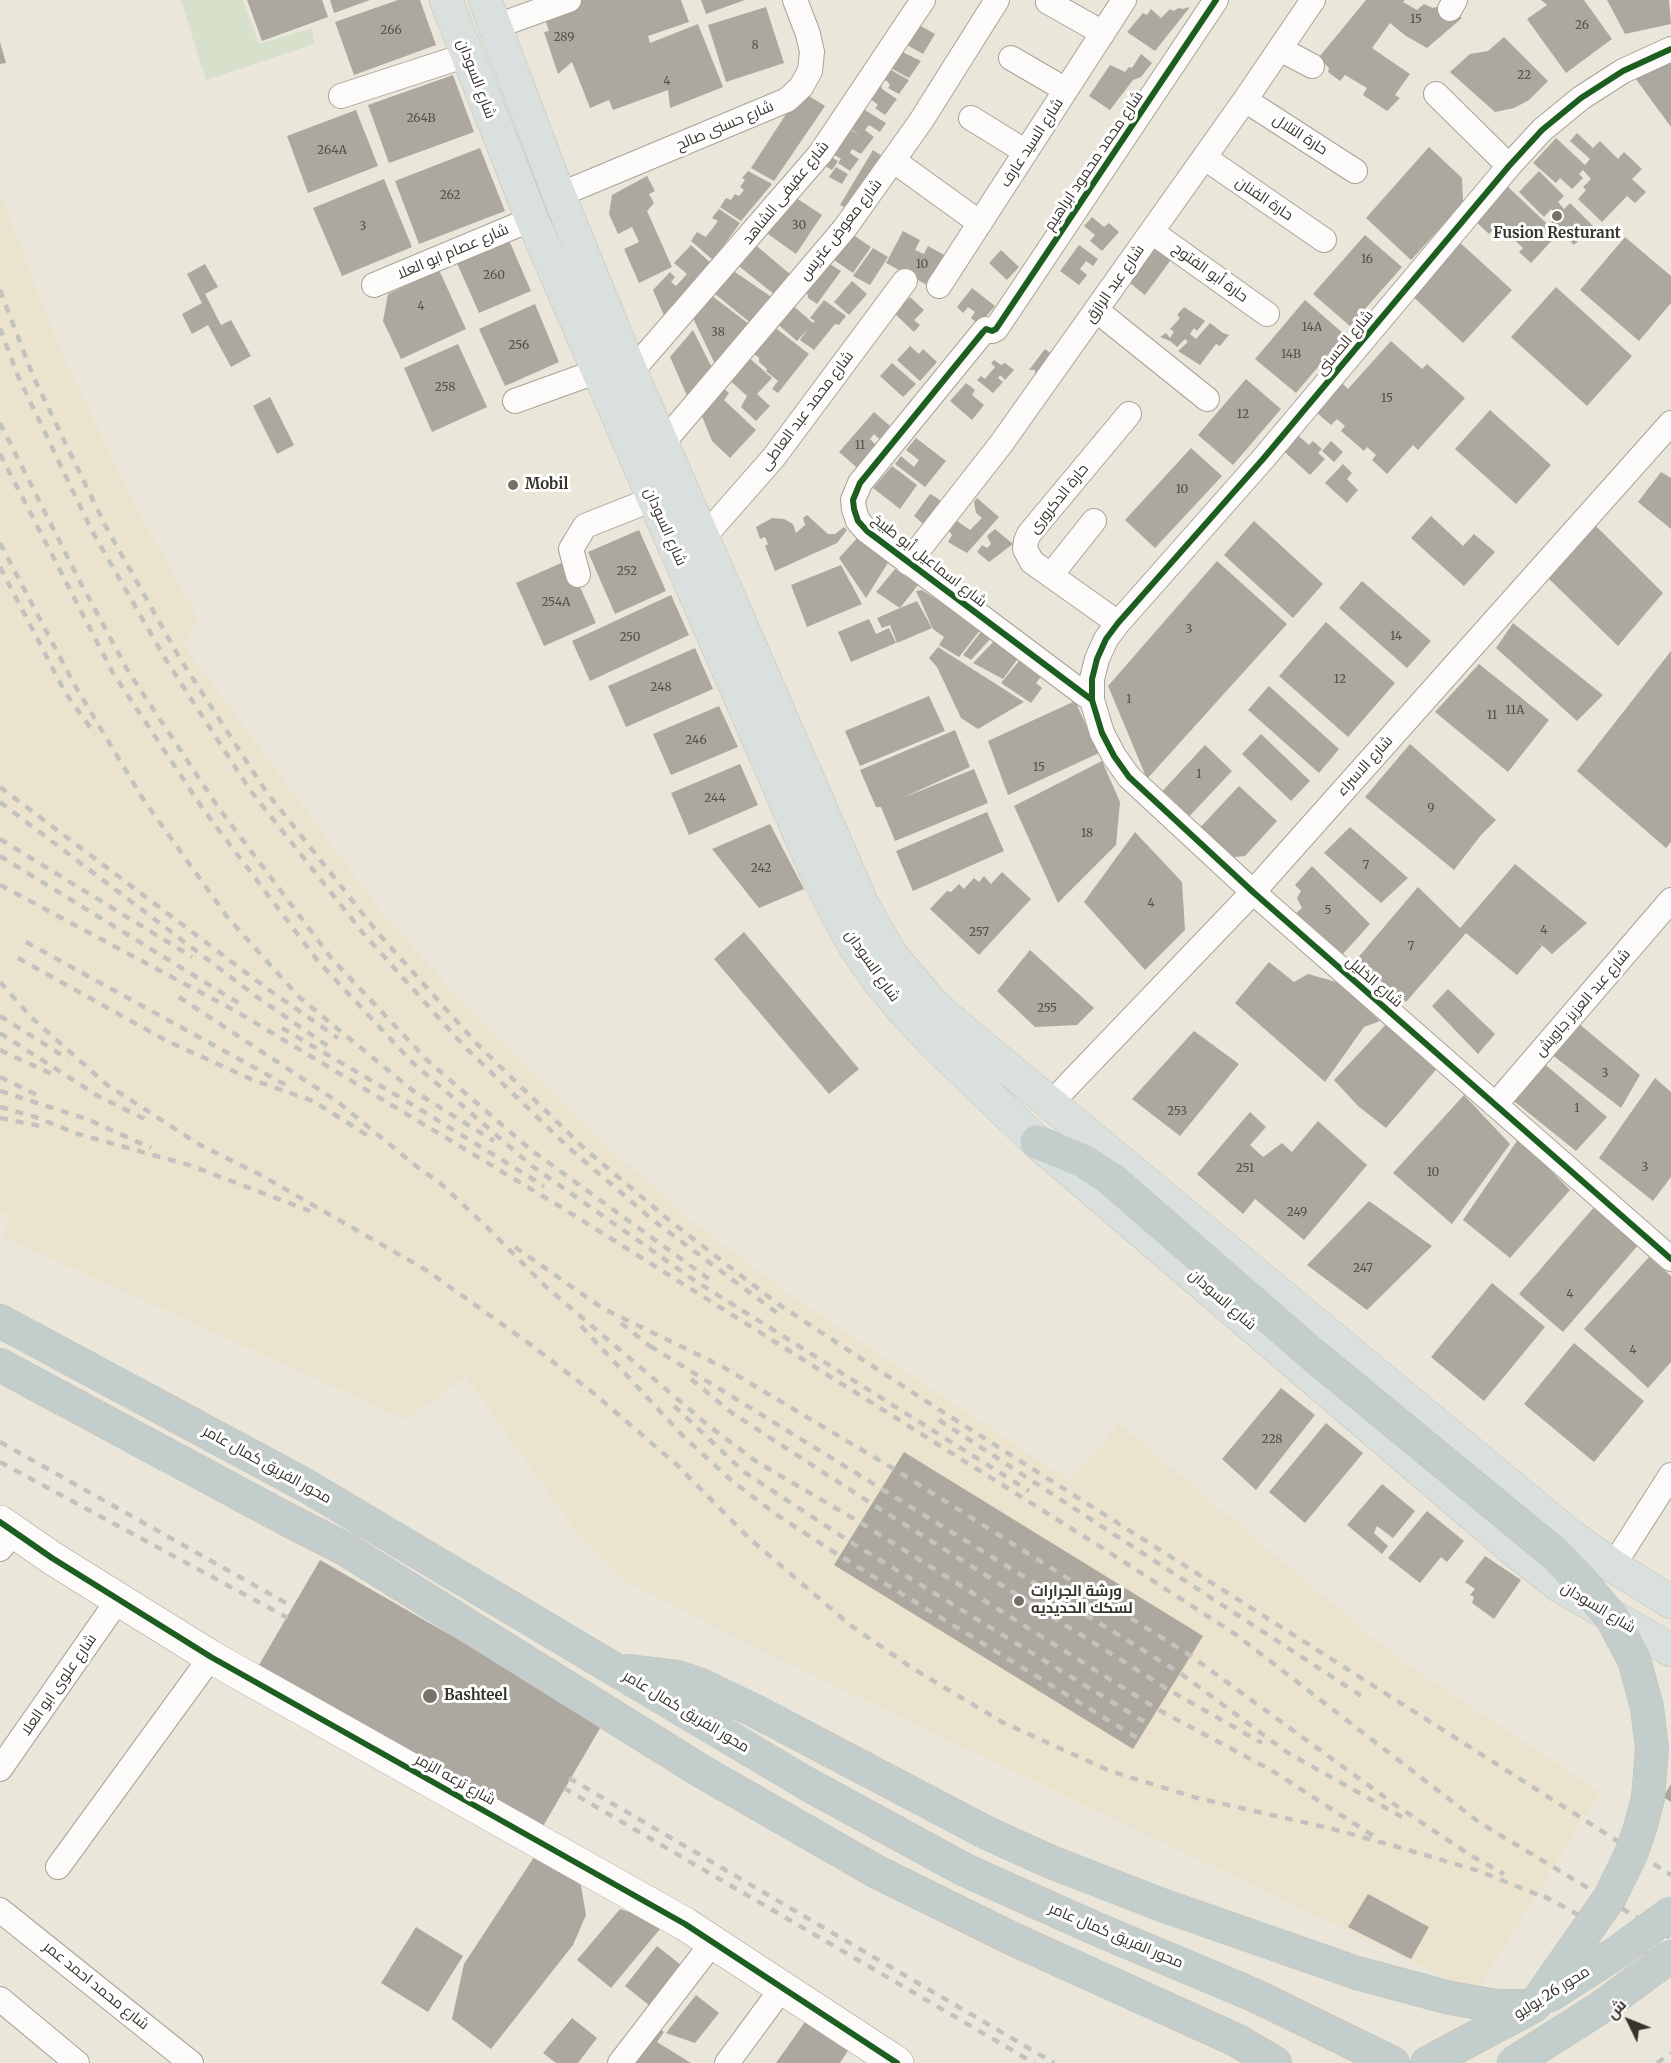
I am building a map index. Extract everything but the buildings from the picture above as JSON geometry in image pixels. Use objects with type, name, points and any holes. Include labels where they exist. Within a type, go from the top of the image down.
[{"type":"highway","points":[[613,1669],[677,1677],[701,1685],[987,1833],[1051,1862],[1162,1905],[1357,1973],[1450,1998],[1497,2006],[1534,2006],[1610,1897],[1631,1854],[1648,1798],[1652,1749],[1647,1707],[1634,1660],[1612,1618],[1555,1554],[1312,1354],[1111,1179],[1083,1161],[1037,1142]]},
{"type":"highway","name":"محور الفريق كمال عامر","points":[[0,1321],[305,1485],[809,1785],[965,1870],[1092,1927],[1256,1996],[1393,2063]]},
{"type":"highway","points":[[0,1365],[345,1549],[691,1765],[877,1872],[1016,1940],[1236,2040],[1275,2063]]},
{"type":"highway","name":"محور 26 يوليو","points":[[1427,2063],[1534,2006],[1619,1951],[1671,1913]]},
{"type":"highway","points":[[1513,2063],[1603,2006],[1671,1956]]},
{"type":"main road","name":"شارع السودان","points":[[446,0],[466,56],[532,219],[652,499],[818,876],[856,948],[905,1012],[1037,1142],[1514,1550],[1560,1586],[1671,1650]]},
{"type":"main road","name":"شارع السودان","points":[[490,13],[559,195],[662,444],[863,906],[892,956],[929,1000],[1572,1537],[1612,1566],[1671,1602]]},
{"type":"street","points":[[490,13],[569,0]]},
{"type":"street","name":"شارع حسنى صالح","points":[[559,195],[787,100],[801,87],[810,71],[812,52],[795,0]]},
{"type":"street","name":"شارع عفيفى الشاهد","points":[[632,372],[820,154],[923,0]]},
{"type":"street","name":"شارع معوض عتريس","points":[[662,444],[845,228],[894,161],[997,0]]},
{"type":"street","name":"شارع السيد عارف","points":[[939,286],[1124,0]]},
{"type":"street","name":"شارع محمد محمود ابراهيم","points":[[989,329],[992,331],[996,329],[1216,0]]},
{"type":"street","name":"شارع عبد الرازق","points":[[908,562],[1001,444],[1205,158],[1312,0]]},
{"type":"street","points":[[1048,2],[1103,33]]},
{"type":"street","points":[[1280,49],[1312,66]]},
{"type":"street","name":"شارع الحسنى","points":[[1092,700],[1092,679],[1097,659],[1106,639],[1118,623],[1263,459],[1509,166],[1542,130],[1581,98],[1623,71],[1671,49]]},
{"type":"street","points":[[341,96],[466,56]]},
{"type":"street","points":[[1011,58],[1066,90]]},
{"type":"street","points":[[1436,94],[1509,166]]},
{"type":"street","name":"حارة التلال","points":[[1245,100],[1355,171]]},
{"type":"street","points":[[971,118],[1026,152]]},
{"type":"street","name":"حارة الفنان","points":[[1205,158],[1324,240]]},
{"type":"street","points":[[894,161],[980,223]]},
{"type":"street","name":"شارع عصام ابو العلا","points":[[374,285],[532,219]]},
{"type":"street","name":"حارة أبو الفتوح","points":[[1152,232],[1267,314]]},
{"type":"street","name":"شارع محمد عبد العاطى","points":[[703,538],[774,457],[905,281]]},
{"type":"street","points":[[1096,310],[1207,399]]},
{"type":"street","name":"شارع اسماعيل أبو طبيخ","points":[[989,329],[983,332],[856,491],[853,500],[854,509],[858,521],[867,531],[1092,700]]},
{"type":"street","points":[[515,401],[598,371]]},
{"type":"street","name":"حارة الدكرورى","points":[[1118,623],[1032,562],[1025,549],[1026,541],[1129,414]]},
{"type":"street","name":"شارع الاسراء","points":[[1051,1103],[1253,892],[1671,423]]},
{"type":"street","points":[[578,575],[571,549],[585,526],[652,499]]},
{"type":"street","points":[[1051,575],[1094,521]]},
{"type":"street","name":"شارع الخليل","points":[[1092,700],[1102,734],[1129,777],[1253,892],[1671,1259]]},
{"type":"street","name":"شارع عبد العزيز جاويش","points":[[1495,1105],[1671,900]]},
{"type":"street","points":[[1612,1566],[1671,1474]]},
{"type":"street","name":"شارع ترعه الزمر","points":[[4,1534],[211,1657],[646,1901],[783,1987],[897,2063]]},
{"type":"street","name":"شارع علوى ابو العلا","points":[[0,1769],[118,1600]]},
{"type":"street","points":[[58,1867],[211,1657]]},
{"type":"street","name":"شارع محمد احمد عمر","points":[[0,1910],[191,2063]]},
{"type":"street","points":[[620,2063],[713,1942]]},
{"type":"street","points":[[727,2063],[783,1987]]},
{"type":"street","points":[[0,2000],[77,2063]]},
{"type":"shaded area","points":[[0,194],[65,361],[141,516],[198,618],[184,646],[389,922],[495,1036],[598,1138],[688,1218],[792,1296],[1070,1481],[1119,1424],[1396,1657],[1600,1792],[1476,1992],[783,1661],[630,1584],[581,1539],[466,1376],[406,1420],[2,1236],[11,1217],[0,1212]]},
{"type":"green space","points":[[181,0],[243,0],[259,44],[312,28],[314,44],[206,80]]},
{"type":"railway","points":[[0,290],[33,376],[105,525],[179,657],[265,790],[378,933],[478,1045],[584,1148],[670,1221],[778,1304],[918,1396],[1671,1875]]},
{"type":"railway","points":[[0,328],[18,376],[92,531],[166,660],[250,790],[363,933],[463,1045],[569,1148],[654,1221],[781,1316]]},
{"type":"railway","points":[[0,423],[128,671],[218,807],[332,959],[428,1061],[531,1150],[709,1279]]},
{"type":"railway","points":[[0,454],[113,673],[203,809],[317,960],[413,1063],[532,1166],[694,1280],[1029,1491]]},
{"type":"railway","points":[[0,543],[74,684],[143,799],[228,918],[299,997],[412,1090],[494,1141]]},
{"type":"railway","points":[[0,567],[66,694],[95,734]]},
{"type":"railway","points":[[0,787],[269,990],[338,1038]]},
{"type":"railway","points":[[0,802],[257,997],[329,1047]]},
{"type":"railway","points":[[0,839],[192,957]]},
{"type":"railway","points":[[0,856],[245,1007]]},
{"type":"railway","points":[[0,885],[239,1013],[564,1209],[1104,1549],[1235,1634],[1480,1823],[1671,1938]]},
{"type":"railway","points":[[26,942],[286,1085]]},
{"type":"railway","points":[[18,958],[167,1041],[253,1080],[313,1101],[367,1135]]},
{"type":"railway","points":[[0,982],[31,1017],[106,1084],[200,1145],[259,1174],[426,1270],[527,1342],[591,1391],[677,1465],[750,1539],[850,1625],[912,1668],[1002,1722],[1110,1771],[1197,1798],[1333,1829],[1398,1847],[1479,1871],[1551,1900]]},
{"type":"railway","points":[[179,997],[338,1102],[440,1183],[545,1286],[709,1426],[757,1462],[861,1523],[1157,1709],[1271,1770],[1375,1837]]},
{"type":"railway","points":[[0,1016],[68,1059]]},
{"type":"railway","points":[[282,1028],[544,1186]]},
{"type":"railway","points":[[0,1033],[98,1096],[151,1122]]},
{"type":"railway","points":[[0,1050],[58,1077]]},
{"type":"railway","points":[[0,1077],[43,1098]]},
{"type":"railway","points":[[0,1091],[87,1119],[151,1148]]},
{"type":"railway","points":[[0,1107],[35,1117],[78,1134],[189,1165],[310,1211]]},
{"type":"railway","points":[[0,1118],[40,1126]]},
{"type":"railway","points":[[515,1247],[602,1308],[723,1367],[894,1469],[1191,1656],[1394,1804],[1470,1855],[1504,1874]]},
{"type":"railway","points":[[621,1323],[656,1351]]},
{"type":"railway","points":[[581,1326],[683,1436],[732,1481],[777,1515],[1139,1739]]},
{"type":"railway","points":[[650,1346],[1180,1673],[1288,1753],[1402,1817]]},
{"type":"railway","points":[[691,1379],[732,1413],[872,1504],[1169,1690],[1262,1743]]},
{"type":"railway","points":[[674,1406],[744,1472],[849,1541],[1148,1724]]},
{"type":"railway","points":[[939,1420],[1366,1699]]},
{"type":"railway","points":[[0,1442],[293,1607]]},
{"type":"railway","points":[[0,1462],[288,1618]]},
{"type":"railway","points":[[569,1778],[1054,2063]]},
{"type":"railway","points":[[564,1788],[1034,2063]]},
{"type":"railway","points":[[1544,1896],[1671,1966]]},
{"type":"railway","points":[[1657,2063],[1671,2053]]},
{"type":"cycle path","points":[[1092,700],[867,531],[858,521],[853,500],[860,483],[983,332],[986,329],[992,331],[996,329],[1216,0]]},
{"type":"cycle path","points":[[1671,49],[1623,71],[1581,98],[1542,130],[1509,166],[1263,459],[1118,623],[1106,639],[1097,659],[1092,679],[1092,700],[1102,733],[1114,756],[1129,777],[1253,892],[1671,1259]]},
{"type":"cycle path","points":[[0,1522],[52,1558],[211,1657],[685,1924],[897,2063]]},
{"type":"place","name":"Fusion Resturant","points":[[1557,216]]},
{"type":"place","name":"Mobil","points":[[513,485]]},
{"type":"place","name":"ورشة الجرارات لسكك الحديديه","points":[[1019,1601]]},
{"type":"place","name":"Bashteel","points":[[430,1696]]}]
